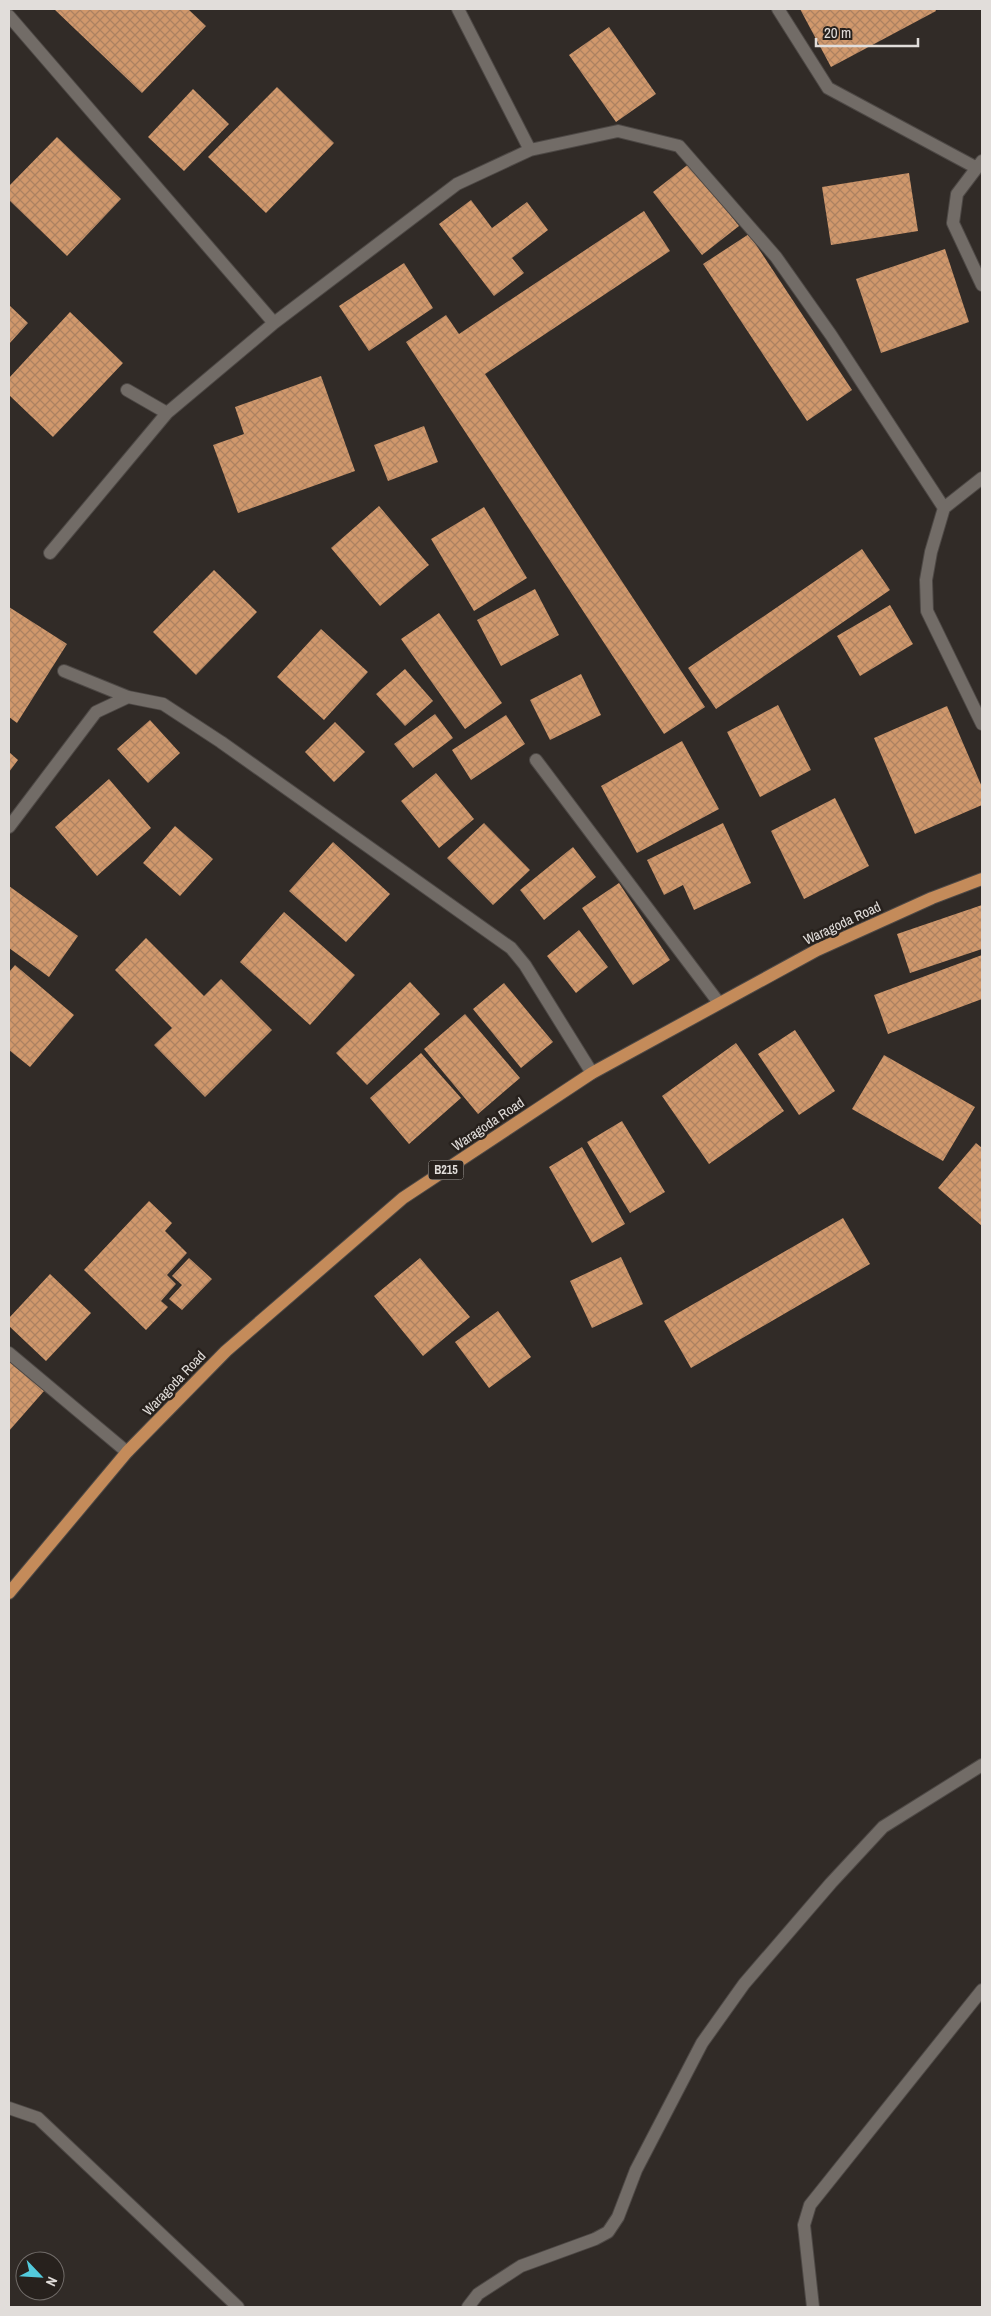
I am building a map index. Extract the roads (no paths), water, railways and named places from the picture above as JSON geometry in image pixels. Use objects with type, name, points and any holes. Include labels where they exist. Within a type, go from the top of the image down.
[{"type":"main road","name":"Waragoda Road","points":[[9,1593],[127,1452],[226,1351],[403,1198],[592,1073],[719,1003],[817,950],[932,898],[982,879]]},
{"type":"street","points":[[458,9],[530,150]]},
{"type":"street","points":[[778,9],[828,88],[979,164],[957,194],[953,224],[982,285]]},
{"type":"street","points":[[9,16],[274,323]]},
{"type":"street","points":[[50,553],[167,413],[274,323],[457,184],[530,150],[618,131],[680,146],[776,257],[831,335],[944,508]]},
{"type":"street","points":[[128,390],[167,413]]},
{"type":"street","points":[[982,478],[944,508],[927,571],[926,610],[982,724]]},
{"type":"street","points":[[64,671],[128,698],[163,704],[499,938],[511,948],[525,965],[592,1073]]},
{"type":"street","points":[[9,827],[96,712],[128,698]]},
{"type":"street","points":[[536,760],[719,1003]]},
{"type":"street","points":[[9,1353],[127,1452]]},
{"type":"street","points":[[468,2307],[478,2294],[521,2266],[595,2239],[608,2232],[618,2217],[636,2170],[702,2043],[744,1984],[831,1883],[883,1827],[982,1765]]},
{"type":"street","points":[[813,2307],[804,2225],[810,2206],[982,1990]]},
{"type":"street","points":[[9,2108],[38,2118],[238,2307]]}]
